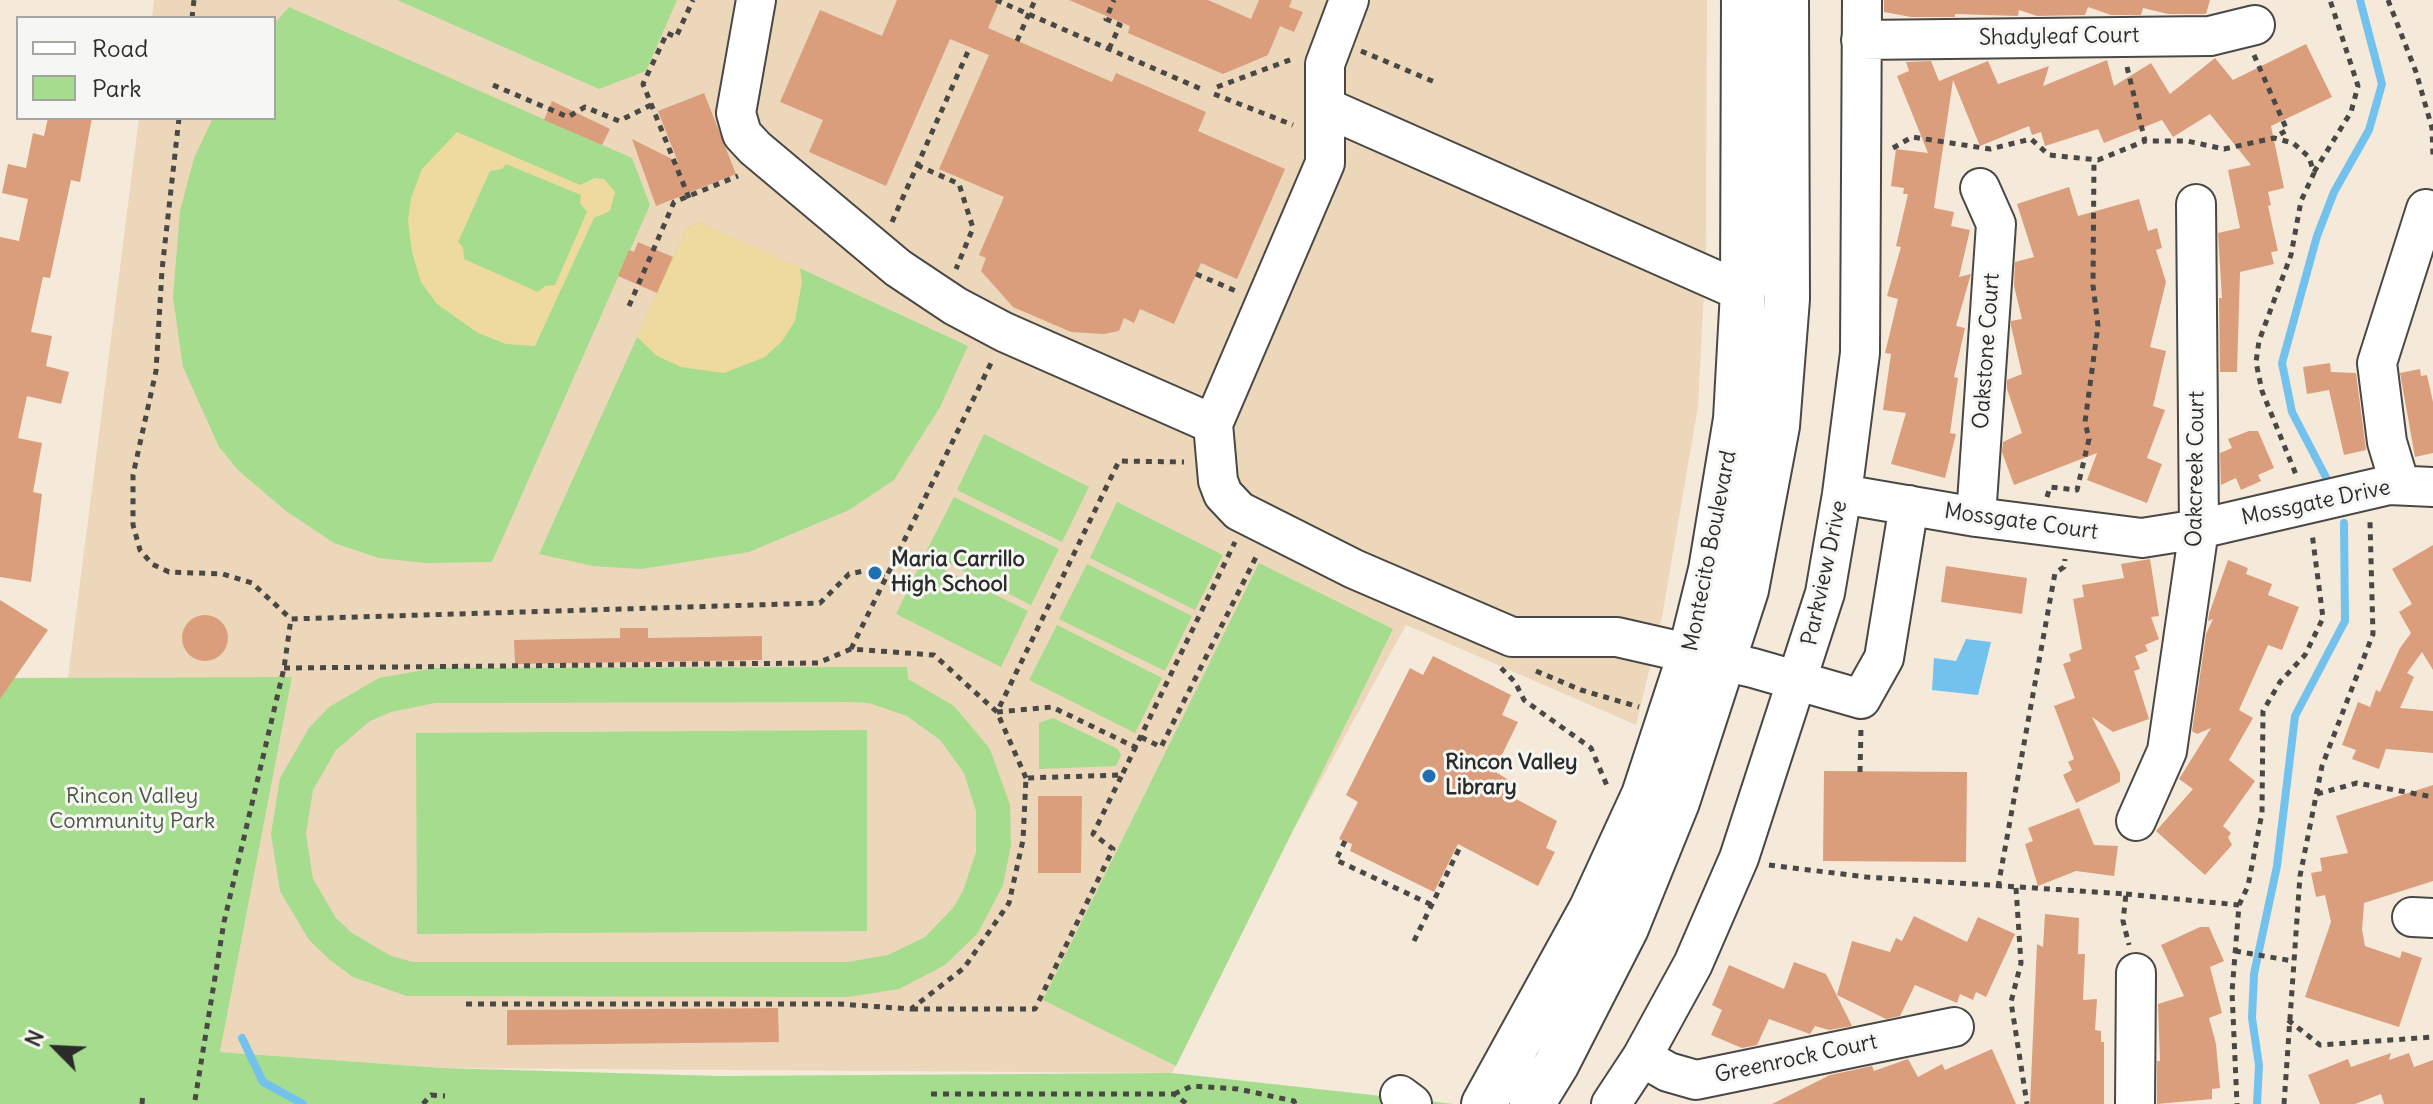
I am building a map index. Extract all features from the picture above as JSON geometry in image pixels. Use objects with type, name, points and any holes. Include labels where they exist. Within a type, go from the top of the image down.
[{"type":"main road","name":"Montecito Boulevard","points":[[1532,1104],[1556,1065],[1626,928],[1677,802],[1706,658],[1711,570],[1736,419],[1743,292],[1744,0]]},
{"type":"main road","name":"Montecito Boulevard","points":[[1484,1104],[1605,880],[1706,658],[1746,590],[1777,426],[1787,299],[1786,0]]},
{"type":"street","points":[[756,0],[736,104],[737,121],[748,141],[925,287],[989,325],[1213,424]]},
{"type":"street","points":[[1349,0],[1332,38],[1314,111],[1325,163],[1213,424],[1218,481],[1254,534],[1354,569],[1502,634],[1528,639],[1617,637],[1861,699],[1884,658],[1909,505]]},
{"type":"street","name":"Parkview Drive","points":[[1611,1104],[1642,1057],[1693,964],[1741,852],[1799,682],[1825,593],[1842,494],[1860,353],[1862,0]]},
{"type":"street","name":"Shadyleaf Court","points":[[1861,40],[2210,36],[2255,25]]},
{"type":"street","points":[[1314,111],[1743,292]]},
{"type":"street","name":"Oakstone Court","points":[[1976,517],[1996,224],[1980,188]]},
{"type":"street","name":"Oakcreek Court","points":[[2136,821],[2167,751],[2199,529],[2196,204]]},
{"type":"street","points":[[2417,486],[2387,442],[2377,363],[2426,209]]},
{"type":"street","name":"Mossgate Drive","points":[[2199,529],[2337,497],[2417,486]]},
{"type":"street","name":"Mossgate Court","points":[[1842,494],[1976,517],[2142,538],[2199,529]]},
{"type":"street","points":[[2135,1104],[2136,973]]},
{"type":"street","name":"Greenrock Court","points":[[1642,1057],[1668,1072],[1696,1080],[1954,1027]]},
{"type":"path","points":[[689,198],[643,84],[667,33],[676,37],[693,0]]},
{"type":"path","points":[[996,0],[1201,89]]},
{"type":"path","points":[[1017,41],[1035,0]]},
{"type":"path","points":[[1109,49],[1120,25],[1106,19],[1114,0]]},
{"type":"path","points":[[2284,1104],[2300,876],[2316,794],[2341,710],[2373,634],[2370,525],[2337,497],[2262,391],[2256,362],[2259,341],[2291,255],[2301,201],[2351,112],[2358,86],[2330,0]]},
{"type":"path","points":[[2388,0],[2416,72],[2432,128],[2433,156]]},
{"type":"path","points":[[1862,177],[1876,174],[1889,151],[1912,137],[1990,149],[2031,139],[2049,155],[2094,159],[2145,141],[2187,141],[2224,149],[2274,138],[2287,130],[2254,61],[2255,25]]},
{"type":"path","points":[[1296,72],[1295,58],[1308,27],[1437,83]]},
{"type":"path","points":[[2115,37],[2132,78],[2145,141]]},
{"type":"path","points":[[878,251],[970,47]]},
{"type":"path","points":[[1295,58],[1216,91],[1302,129],[1314,111]]},
{"type":"path","points":[[493,85],[568,117],[585,107],[619,121],[651,105]]},
{"type":"path","points":[[179,120],[162,270],[156,371],[136,459],[133,525],[140,550],[152,564],[169,572],[223,574],[252,583],[291,619],[820,603],[849,574],[864,571],[887,578]]},
{"type":"path","points":[[2274,138],[2303,150],[2314,173]]},
{"type":"path","points":[[1998,887],[2055,573],[2064,567],[2053,526],[2050,487],[2077,490],[2089,439],[2085,422],[2098,326],[2093,285],[2094,159]]},
{"type":"path","points":[[629,306],[674,202],[771,162]]},
{"type":"path","points":[[917,165],[959,184],[973,228],[951,281]]},
{"type":"path","points":[[1196,274],[1245,295]]},
{"type":"path","points":[[851,649],[988,366],[999,350]]},
{"type":"path","points":[[997,712],[1119,461],[1189,462]]},
{"type":"path","points":[[2237,1104],[2232,992],[2239,905],[2248,886],[2262,813],[2263,711],[2280,682],[2305,655],[2323,618],[2322,593],[2337,497]]},
{"type":"path","points":[[466,1004],[839,1004],[911,1009],[1035,1009],[1113,849],[1093,834],[1141,737],[1254,534]]},
{"type":"path","points":[[1141,737],[1161,747],[1254,534]]},
{"type":"path","points":[[195,1100],[224,922],[284,668],[291,619]]},
{"type":"path","points":[[284,668],[818,663],[851,649],[934,655],[997,712],[1026,778],[1023,840],[1009,903],[964,968],[911,1009]]},
{"type":"path","points":[[1496,662],[1515,682],[1524,700],[1591,748],[1609,789]]},
{"type":"path","points":[[1860,772],[1861,699]]},
{"type":"path","points":[[997,712],[1052,707],[1137,748]]},
{"type":"path","points":[[1026,778],[1122,775]]},
{"type":"path","points":[[2316,794],[2357,783],[2433,797]]},
{"type":"path","points":[[1345,841],[1336,860],[1432,905]]},
{"type":"path","points":[[1414,941],[1461,845]]},
{"type":"path","points":[[1741,852],[1774,868],[2239,905]]},
{"type":"path","points":[[2016,888],[2021,963],[2011,1002],[2027,1104]]},
{"type":"path","points":[[2126,894],[2123,921],[2136,973]]},
{"type":"path","points":[[2235,951],[2293,961]]},
{"type":"path","points":[[2288,1020],[2320,1045],[2433,1037]]},
{"type":"path","points":[[931,1094],[1174,1094],[1192,1086],[1238,1089],[1294,1101],[1295,1104]]},
{"type":"path","points":[[142,1104],[143,1092]]},
{"type":"path","points":[[1174,1094],[1187,1104]]},
{"type":"path","points":[[423,1104],[431,1095],[445,1096]]},
{"type":"shaded area","name":"Maria Carrillo High School","points":[[154,0],[1707,0],[1706,253],[1698,406],[1662,617],[1636,725],[1406,625],[1288,840],[1172,1073],[442,1068],[220,1052],[292,677],[68,678],[139,120],[276,120],[276,16],[152,16]]},
{"type":"green space","points":[[397,0],[677,0],[646,71],[599,89]]},
{"type":"green space","points":[[289,7],[632,158],[650,205],[492,562],[425,563],[379,558],[334,543],[286,511],[239,471],[219,447],[183,367],[173,297],[180,211],[194,158],[212,120],[276,120],[276,22]]},
{"type":"green space","points":[[700,222],[968,346],[940,407],[894,480],[849,510],[749,552],[641,569],[593,566],[539,554],[686,229]]},
{"type":"green space","points":[[984,434],[1089,487],[1062,542],[957,490]]},
{"type":"green space","points":[[954,497],[1059,549],[1031,605],[926,552]]},
{"type":"green space","points":[[1117,502],[1223,555],[1195,610],[1090,558]]},
{"type":"green space","points":[[923,559],[1028,611],[1001,667],[896,614]]},
{"type":"green space","points":[[1259,563],[1393,629],[1176,1066],[1043,1000]]},
{"type":"green space","points":[[1087,564],[1192,616],[1165,671],[1059,619]]},
{"type":"green space","points":[[1057,625],[1162,678],[1135,733],[1029,680]]},
{"type":"green space","points":[[907,667],[908,679],[954,706],[990,749],[1010,805],[1011,845],[1003,885],[978,933],[945,965],[899,989],[848,997],[407,996],[353,977],[309,940],[280,891],[271,834],[280,778],[309,728],[329,707],[379,678],[435,668]],"holes":[[[435,703],[869,703],[907,716],[940,740],[964,773],[976,811],[976,852],[963,891],[953,908],[925,937],[888,955],[848,962],[413,962],[391,956],[352,933],[336,918],[313,879],[306,834],[313,790],[336,750],[370,721],[391,712]]]},
{"type":"green space","name":"Rincon Valley Community Park","points":[[292,677],[220,1052],[442,1068],[719,1076],[1172,1073],[1454,1104],[0,1104],[0,678]]},
{"type":"green space","points":[[1053,718],[1118,749],[1121,755],[1116,766],[1039,769],[1039,723]]},
{"type":"green space","points":[[867,730],[867,931],[417,934],[416,733]]},
{"type":"sand","points":[[457,132],[580,185],[595,178],[604,179],[615,192],[610,211],[594,218],[535,346],[506,344],[478,333],[437,304],[421,282],[412,252],[408,221],[411,198],[422,169]],"holes":[[[506,164],[581,195],[580,203],[587,212],[555,285],[545,286],[538,292],[464,259],[463,247],[458,242],[490,171],[502,169]]]},
{"type":"sand","points":[[700,222],[800,268],[802,282],[795,321],[782,341],[765,357],[724,373],[681,367],[657,356],[637,337],[686,229]]},
{"type":"water","points":[[1966,639],[1991,642],[1978,695],[1932,690],[1934,658],[1956,661]]},
{"type":"building","points":[[897,0],[1000,0],[988,28],[1112,82],[1116,73],[1206,112],[1198,131],[1285,169],[1237,279],[1201,263],[1174,324],[1140,309],[1134,323],[1124,318],[1119,331],[1104,334],[1071,332],[1013,307],[981,271],[986,258],[979,255],[1004,197],[939,169],[989,55],[950,39],[886,186],[809,152],[823,120],[780,102],[820,10],[882,36]]},
{"type":"building","points":[[1069,0],[1208,0],[1251,19],[1259,0],[1292,0],[1289,7],[1303,12],[1294,32],[1280,26],[1268,55],[1223,74],[1128,33],[1130,26]]},
{"type":"building","points":[[1884,0],[2210,0],[2206,14],[2168,14],[2143,8],[2141,15],[2111,15],[2088,7],[2085,15],[2037,16],[2019,10],[2018,16],[1955,14],[1955,17],[1911,17],[1884,12]]},
{"type":"building","points":[[2306,44],[2332,97],[2271,126],[2284,188],[2268,192],[2278,251],[2271,252],[2274,264],[2240,272],[2237,372],[2220,372],[2219,298],[2222,298],[2218,233],[2240,228],[2228,170],[2251,165],[2210,114],[2173,137],[2162,120],[2104,143],[2098,129],[2045,146],[2041,132],[2032,135],[2029,126],[1980,146],[1953,80],[1934,208],[1954,212],[1951,226],[1970,230],[1959,277],[1971,274],[1956,326],[1965,328],[1954,377],[1958,378],[1950,433],[1956,434],[1945,478],[1891,464],[1906,413],[1883,410],[1891,354],[1885,353],[1898,299],[1887,296],[1901,247],[1896,246],[1908,194],[1903,194],[1904,188],[1891,186],[1896,149],[1928,153],[1897,76],[1909,71],[1906,62],[1931,61],[1939,81],[1988,61],[1998,84],[2049,66],[2043,86],[2107,60],[2114,86],[2151,63],[2170,94],[2215,58],[2233,80]]},
{"type":"building","points":[[704,93],[736,174],[656,206],[632,139],[678,162],[658,111]]},
{"type":"building","points":[[552,101],[610,129],[602,145],[544,120]]},
{"type":"building","points":[[48,120],[92,120],[80,182],[71,180],[50,278],[43,277],[31,332],[52,336],[46,366],[69,372],[61,404],[27,396],[18,438],[42,443],[33,492],[42,494],[31,582],[0,577],[0,237],[19,241],[28,199],[2,193],[8,164],[26,168],[33,133],[44,136]]},
{"type":"building","points":[[2069,187],[2078,216],[2139,199],[2148,231],[2157,228],[2162,248],[2156,250],[2166,282],[2150,347],[2166,351],[2153,406],[2165,410],[2147,458],[2162,464],[2147,503],[2087,480],[2097,453],[2014,485],[2002,452],[2003,442],[2022,433],[2007,389],[2007,380],[2022,374],[2011,326],[2011,321],[2022,319],[2014,286],[2015,262],[2034,257],[2017,204]]},
{"type":"building","points":[[638,242],[673,257],[657,293],[618,276],[629,250],[634,252]]},
{"type":"building","points":[[2330,363],[2331,372],[2356,373],[2366,450],[2344,455],[2329,390],[2307,394],[2303,367]]},
{"type":"building","points":[[2420,369],[2421,376],[2427,375],[2433,402],[2433,453],[2415,457],[2400,373]]},
{"type":"building","points":[[2258,431],[2274,468],[2258,475],[2261,481],[2241,490],[2236,478],[2221,485],[2220,453],[2232,448],[2228,439]]},
{"type":"building","points":[[2433,545],[2433,670],[2422,652],[2407,673],[2414,677],[2400,708],[2433,711],[2433,753],[2386,749],[2379,769],[2352,759],[2356,750],[2342,745],[2358,702],[2370,707],[2376,690],[2380,692],[2400,648],[2411,633],[2399,612],[2412,604],[2392,569]]},
{"type":"building","points":[[2150,559],[2159,616],[2151,617],[2159,639],[2145,645],[2148,651],[2135,656],[2140,669],[2134,671],[2149,719],[2113,732],[2092,717],[2120,773],[2120,782],[2076,803],[2063,775],[2072,770],[2068,762],[2074,759],[2054,706],[2075,698],[2063,664],[2071,661],[2069,654],[2082,649],[2073,599],[2084,597],[2082,585],[2124,578],[2121,564]]},
{"type":"building","points":[[2228,560],[2248,568],[2246,574],[2272,584],[2268,595],[2299,607],[2282,650],[2268,645],[2239,710],[2253,718],[2229,760],[2255,781],[2223,826],[2231,833],[2228,837],[2232,845],[2205,875],[2156,831],[2193,789],[2179,779],[2211,728],[2197,734],[2192,731],[2206,634],[2213,619],[2208,621],[2209,614]]},
{"type":"building","points":[[1946,566],[2027,578],[2022,614],[1941,602]]},
{"type":"building","points":[[0,600],[48,630],[0,699]]},
{"type":"building","points":[[205,615],[221,622],[228,638],[221,654],[205,661],[189,654],[182,638],[189,622]]},
{"type":"building","points":[[620,628],[648,628],[648,638],[762,636],[762,660],[515,664],[514,640],[620,638]]},
{"type":"building","name":"Rincon Valley Library","points":[[1433,656],[1511,695],[1502,715],[1518,722],[1494,771],[1512,782],[1507,794],[1557,821],[1546,848],[1555,852],[1538,886],[1458,844],[1434,892],[1350,851],[1352,844],[1339,839],[1358,802],[1346,795],[1410,668],[1423,675]]},
{"type":"building","points":[[1824,771],[1967,772],[1966,862],[1823,861]]},
{"type":"building","points":[[2433,785],[2433,881],[2364,903],[2362,930],[2365,946],[2400,958],[2402,951],[2422,958],[2399,1027],[2305,997],[2331,922],[2325,895],[2316,897],[2311,873],[2322,871],[2320,858],[2348,853],[2336,816]]},
{"type":"building","points":[[1038,796],[1082,796],[1081,873],[1038,873]]},
{"type":"building","points":[[2079,808],[2094,845],[2118,846],[2114,876],[2076,871],[2038,886],[2025,844],[2033,841],[2028,828]]},
{"type":"building","points":[[2045,914],[2079,918],[2078,954],[2085,954],[2083,1000],[2097,999],[2095,1030],[2101,1031],[2101,1042],[2104,1042],[2104,1104],[2030,1104],[2037,944],[2043,947]]},
{"type":"building","points":[[1914,916],[1967,942],[1978,917],[2015,934],[1986,997],[1976,992],[1973,1000],[1960,994],[1957,1003],[1915,985],[1900,1016],[1886,1019],[1837,995],[1852,941],[1890,952],[1896,938],[1902,941]]},
{"type":"building","points":[[2200,927],[2209,927],[2224,961],[2210,967],[2222,1013],[2209,1018],[2216,1044],[2220,1088],[2212,1089],[2212,1099],[2157,1104],[2157,1061],[2160,1061],[2158,1004],[2184,996],[2161,945]]},
{"type":"building","points":[[1794,962],[1826,974],[1852,1026],[1829,1030],[1815,1026],[1810,1034],[1769,1019],[1757,1045],[1742,1048],[1711,1035],[1722,1010],[1712,1005],[1729,965],[1784,989]]},
{"type":"building","points":[[778,1008],[779,1042],[507,1045],[507,1010]]},
{"type":"building","points":[[1992,1049],[2016,1104],[1772,1104],[1830,1075],[1872,1066],[1874,1071],[1908,1059],[1918,1077],[1942,1064],[1945,1070]]},
{"type":"building","points":[[2391,1053],[2389,1060],[2409,1053],[2414,1067],[2433,1060],[2433,1104],[2384,1104],[2381,1094],[2355,1104],[2320,1104],[2308,1075],[2348,1059],[2351,1067]]},
{"type":"waterway","points":[[2330,485],[2292,412],[2282,363],[2317,236],[2334,192],[2369,130],[2382,84],[2360,0]]},
{"type":"waterway","points":[[2257,1104],[2259,1065],[2252,1018],[2254,974],[2277,866],[2295,716],[2345,621],[2344,523]]},
{"type":"waterway","points":[[242,1038],[263,1082],[303,1104]]},
{"type":"place","name":"Maria Carrillo High School","points":[[875,573]]},
{"type":"place","name":"Rincon Valley Library","points":[[1429,776]]}]
